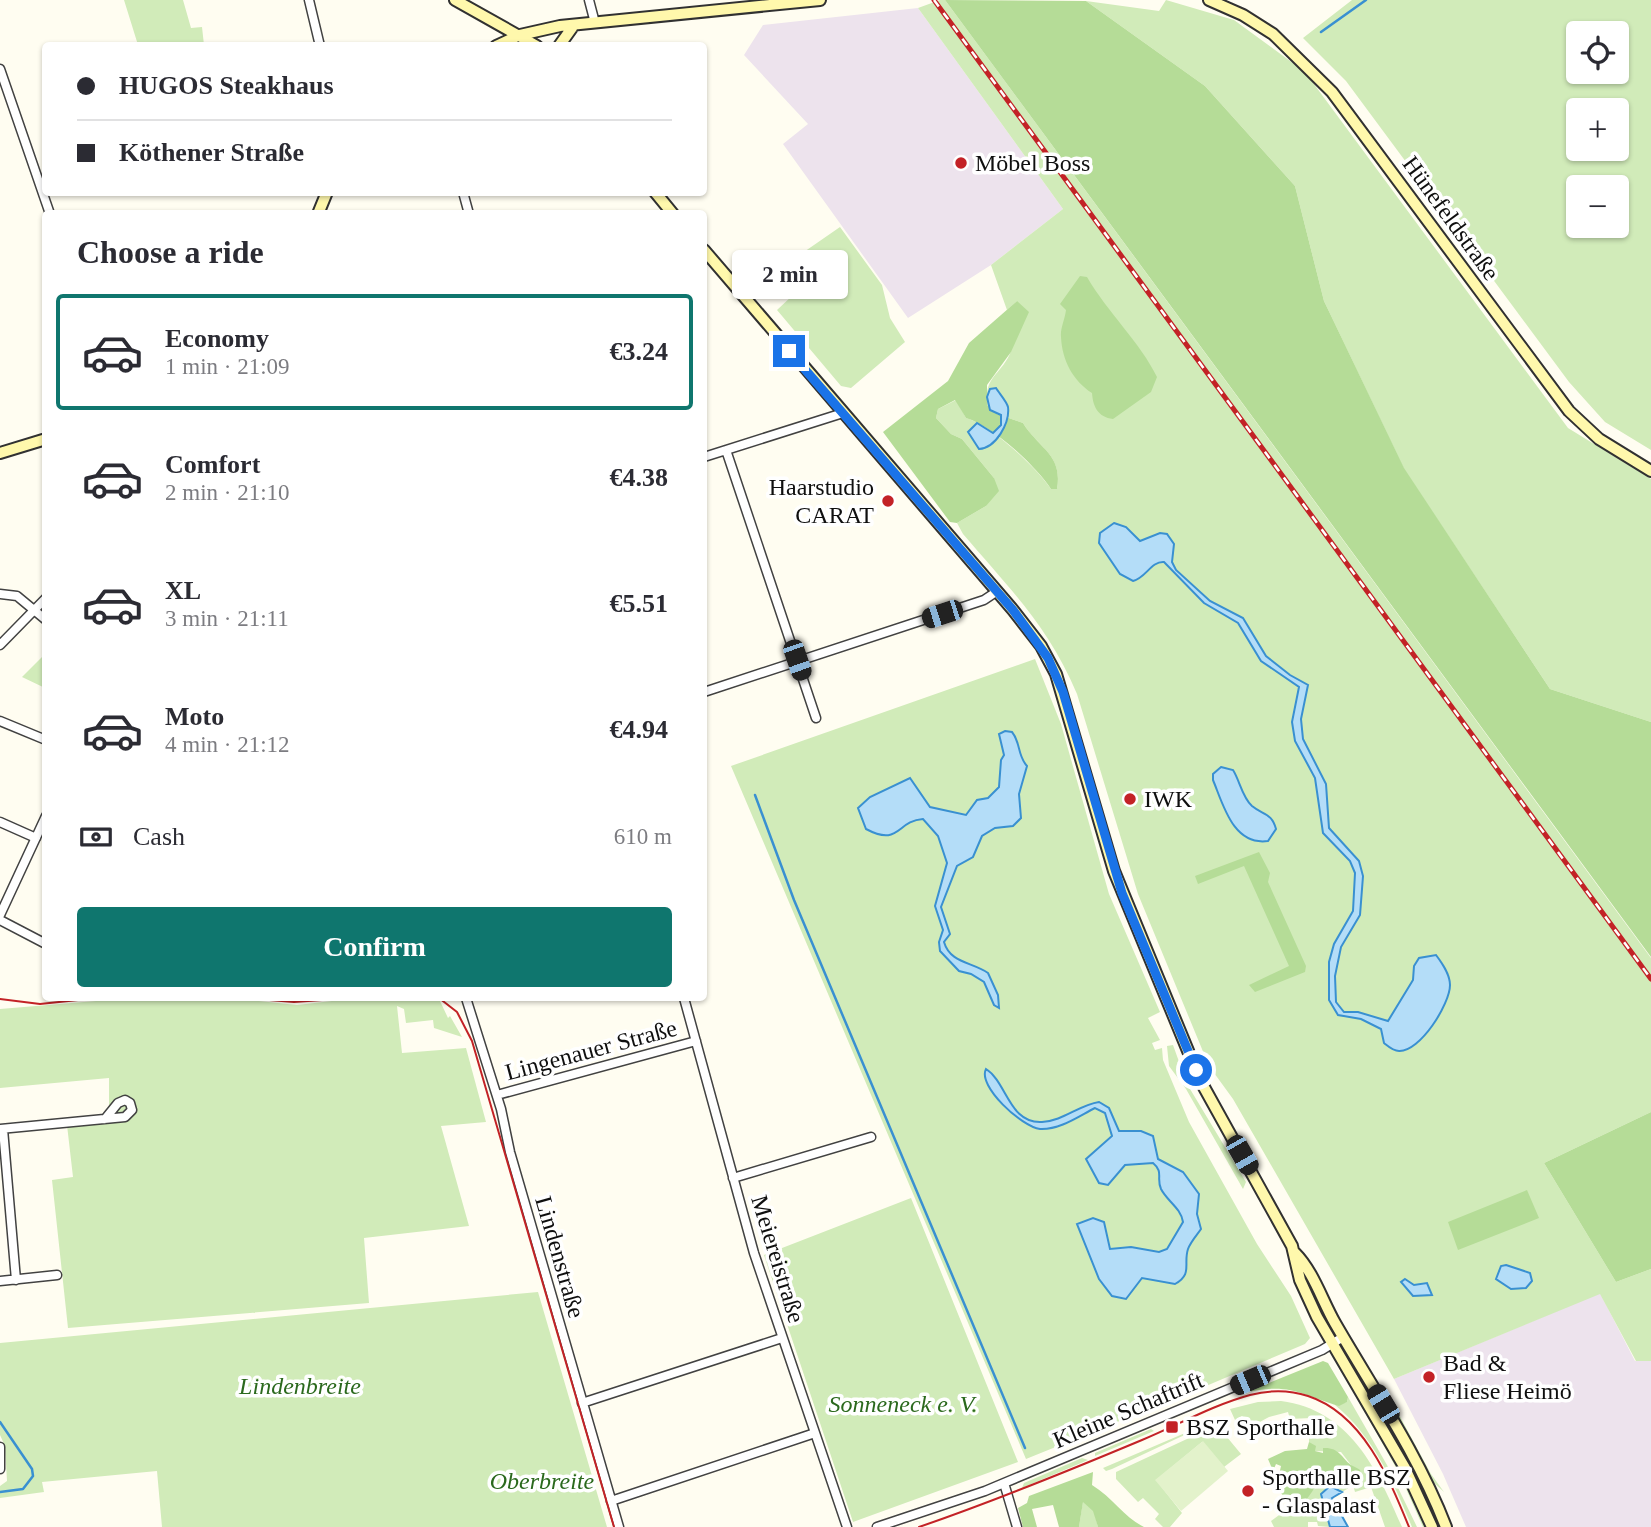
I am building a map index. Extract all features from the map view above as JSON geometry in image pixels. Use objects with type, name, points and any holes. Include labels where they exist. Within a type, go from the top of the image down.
[{"type":"main road","points":[[455,0],[531,42]]},
{"type":"main road","points":[[505,42],[520,35],[574,25],[820,0]]},
{"type":"main road","name":"Hünefeldstraße","points":[[1209,0],[1243,15],[1273,34],[1324,84],[1569,411],[1599,439],[1651,471]]},
{"type":"main road","points":[[562,42],[574,25]]},
{"type":"main road","points":[[658,196],[670,210]]},
{"type":"main road","points":[[707,254],[1041,646],[1063,692],[1122,893],[1207,1095],[1413,1457],[1446,1527]]},
{"type":"main road","points":[[0,453],[42,440]]},
{"type":"main road","points":[[1295,1252],[1305,1293],[1405,1468],[1432,1527]]},
{"type":"street","points":[[309,0],[319,42]]},
{"type":"street","points":[[589,0],[595,23]]},
{"type":"street","points":[[0,69],[42,191]]},
{"type":"street","points":[[707,456],[843,413]]},
{"type":"street","points":[[726,450],[816,718]]},
{"type":"street","points":[[707,691],[984,600],[996,592]]},
{"type":"street","points":[[0,594],[17,596],[42,616]]},
{"type":"street","points":[[0,645],[42,601]]},
{"type":"street","points":[[0,721],[42,738]]},
{"type":"street","points":[[0,822],[36,838]]},
{"type":"street","points":[[42,825],[0,918],[42,942]]},
{"type":"street","name":"Lindenstraße","points":[[467,1001],[497,1095],[510,1152],[619,1527]]},
{"type":"street","name":"Meiereistraße","points":[[685,1001],[733,1178],[782,1338],[847,1527]]},
{"type":"street","name":"Lingenauer Straße","points":[[497,1095],[696,1041]]},
{"type":"street","points":[[16,1280],[1,1129],[105,1119]]},
{"type":"street","points":[[733,1178],[871,1137]]},
{"type":"street","points":[[0,1281],[57,1275]]},
{"type":"street","name":"Kleine Schaftrift","points":[[877,1527],[1004,1483],[1343,1337]]},
{"type":"street","points":[[582,1403],[782,1338]]},
{"type":"street","points":[[611,1501],[815,1433]]},
{"type":"street","points":[[0,1447],[0,1469]]},
{"type":"street","points":[[1004,1483],[1017,1527]]},
{"type":"shaded area","points":[[918,8],[1063,209],[991,265],[908,318],[783,144],[808,124],[744,55],[763,25]]},
{"type":"shaded area","points":[[1600,1293],[1635,1361],[1651,1361],[1651,1527],[1466,1527],[1443,1474],[1394,1379]]},
{"type":"green space","points":[[124,0],[183,0],[191,28],[202,27],[204,42],[137,42]]},
{"type":"green space","points":[[945,0],[1651,958],[1651,1112],[1544,1163],[1616,1282],[1651,1269],[1651,1361],[1636,1361],[1600,1294],[1394,1379],[1233,1099],[1209,1066],[1138,894],[1077,694],[1066,670],[1041,628],[963,534],[957,523],[986,506],[994,478],[962,439],[951,434],[936,418],[938,409],[956,400],[966,418],[1000,438],[1025,459],[1051,489],[1057,489],[1056,467],[1048,452],[1023,423],[997,414],[987,405],[987,395],[991,381],[1011,351],[1017,301],[1007,310],[991,265],[1063,209],[918,8]]},
{"type":"green space","points":[[945,0],[1086,1],[1205,86],[1295,186],[1324,301],[1404,468],[1550,689],[1651,722],[1651,957]]},
{"type":"green space","points":[[1166,0],[1234,20],[1305,72],[1568,428],[1651,479],[1651,722],[1550,689],[1404,469],[1324,301],[1295,186],[1205,86],[1086,1],[1159,11]]},
{"type":"green space","points":[[1352,0],[1651,0],[1651,450],[1605,422],[1569,382],[1346,81],[1303,38]]},
{"type":"green space","points":[[840,227],[882,285],[890,318],[905,342],[851,388],[841,386],[777,310],[793,295],[775,272]]},
{"type":"green space","points":[[1080,276],[1087,277],[1157,377],[1151,392],[1113,419],[1097,410],[1092,393],[1070,369],[1062,346],[1061,334],[1066,310],[1060,304]]},
{"type":"green space","points":[[1017,301],[1029,312],[1011,352],[987,385],[987,405],[997,414],[1023,423],[1048,453],[1056,468],[1057,489],[1051,489],[1025,459],[1001,438],[966,418],[955,400],[938,409],[936,418],[951,434],[962,439],[994,478],[999,491],[986,506],[957,523],[950,522],[883,432],[948,381],[969,343]]},
{"type":"green space","points":[[42,657],[42,687],[22,677]]},
{"type":"green space","points":[[1035,659],[1061,724],[1109,894],[1160,1012],[1148,1018],[1160,1040],[1152,1043],[1155,1050],[1162,1048],[1163,1060],[1189,1122],[1257,1244],[1291,1296],[1310,1338],[1305,1344],[1199,1389],[1183,1383],[1174,1386],[1169,1401],[1026,1459],[731,766]]},
{"type":"green space","points":[[1259,852],[1270,873],[1268,882],[1306,966],[1305,972],[1255,992],[1249,985],[1289,966],[1244,866],[1198,884],[1195,876]]},
{"type":"green space","points":[[96,1001],[259,1001],[297,1005],[332,1001],[440,1001],[462,1037],[434,1028],[433,1020],[406,1023],[404,1009],[397,1006],[402,1053],[466,1048],[486,1122],[441,1126],[469,1226],[364,1238],[369,1303],[68,1328],[52,1180],[73,1177],[67,1125],[109,1123],[109,1078],[0,1088],[0,1009]]},
{"type":"green space","points":[[1173,1045],[1187,1084],[1246,1182],[1243,1189],[1186,1089],[1169,1066],[1167,1046]]},
{"type":"green space","points":[[1651,1112],[1651,1269],[1616,1282],[1544,1163]]},
{"type":"green space","points":[[1527,1190],[1539,1218],[1458,1250],[1448,1222]]},
{"type":"green space","name":"Sonneneck e. V.","points":[[911,1198],[1018,1462],[853,1522],[764,1255]]},
{"type":"green space","name":"Lindenbreite","points":[[538,1292],[607,1527],[162,1527],[157,1471],[42,1482],[44,1492],[0,1498],[0,1486],[7,1481],[5,1446],[0,1435],[0,1343]]},
{"type":"green space","points":[[1323,1361],[1328,1363],[1348,1397],[1347,1402],[1339,1406],[1284,1389],[1244,1393]]},
{"type":"green space","points":[[1339,1366],[1401,1472],[1426,1527],[1423,1527],[1399,1473]]},
{"type":"green space","points":[[1348,1397],[1387,1465],[1417,1527],[1412,1527],[1390,1477],[1361,1431],[1335,1405],[1347,1402]]},
{"type":"green space","points":[[1281,1401],[1325,1416],[1343,1430],[1371,1464],[1402,1527],[1385,1527],[1371,1487],[1355,1492],[1353,1485],[1361,1478],[1341,1452],[1315,1451],[1309,1438],[1316,1438],[1317,1423],[1310,1422],[1311,1418],[1290,1419],[1288,1412],[1269,1417],[1243,1431],[1241,1422],[1245,1419],[1242,1416],[1235,1420],[1230,1409],[1258,1402]]},
{"type":"green space","points":[[1397,1411],[1431,1474],[1444,1492],[1432,1481],[1394,1413]]},
{"type":"green space","points":[[1382,1412],[1409,1459],[1438,1521],[1379,1414]]},
{"type":"green space","points":[[1225,1416],[1112,1469],[1106,1471],[1103,1468]]},
{"type":"green space","points":[[1217,1425],[1241,1454],[1224,1467],[1202,1442],[1156,1480],[1182,1513],[1170,1527],[1163,1527],[1155,1519],[1159,1514],[1143,1498],[1138,1502],[1116,1479],[1116,1472]]},
{"type":"green space","points":[[1151,1429],[1154,1431],[1095,1456],[1095,1453]]},
{"type":"green space","points":[[1203,1441],[1228,1471],[1181,1511],[1155,1480]]},
{"type":"green space","points":[[1309,1442],[1316,1446],[1315,1451],[1323,1453],[1323,1448],[1328,1448],[1336,1451],[1360,1470],[1361,1478],[1347,1489],[1340,1478],[1333,1475],[1330,1480],[1314,1489],[1304,1503],[1290,1505],[1281,1493],[1282,1484],[1278,1479],[1281,1466],[1276,1464],[1273,1471],[1268,1459],[1285,1451],[1307,1449]]},
{"type":"green space","points":[[1082,1458],[1088,1460],[1022,1488],[1024,1483]]},
{"type":"green space","points":[[1093,1472],[1092,1485],[1144,1527],[1098,1527],[1093,1511],[1083,1502],[1079,1527],[1059,1527],[1053,1505],[1032,1509],[1037,1527],[1023,1527],[1018,1508],[1027,1503],[1029,1496]]},
{"type":"green space","points":[[1335,1474],[1347,1489],[1342,1492],[1339,1489],[1323,1505],[1330,1527],[1308,1522],[1308,1527],[1274,1527],[1271,1521]]},
{"type":"green space","points":[[1083,1501],[1094,1511],[1098,1527],[1079,1527]]},
{"type":"water","points":[[996,388],[1007,405],[1007,420],[1001,434],[991,444],[979,449],[968,432],[977,423],[993,433],[1001,425],[1001,415],[990,410],[987,397],[990,389]]},
{"type":"water","points":[[1114,523],[1126,527],[1140,541],[1160,533],[1167,534],[1174,544],[1172,562],[1176,570],[1210,601],[1243,618],[1266,656],[1308,685],[1301,719],[1303,739],[1326,784],[1329,828],[1359,861],[1363,876],[1360,915],[1341,947],[1335,976],[1336,1002],[1344,1012],[1358,1012],[1388,1021],[1413,980],[1414,966],[1419,958],[1436,955],[1449,977],[1449,993],[1432,1026],[1416,1044],[1399,1051],[1391,1048],[1384,1043],[1381,1029],[1361,1019],[1338,1015],[1329,1000],[1329,962],[1334,944],[1353,911],[1355,873],[1350,861],[1323,833],[1315,778],[1295,741],[1292,722],[1299,687],[1261,661],[1238,623],[1204,603],[1164,562],[1159,562],[1133,581],[1120,574],[1099,543],[1100,533]]},
{"type":"water","points":[[1012,732],[1015,736],[1027,766],[1019,794],[1021,818],[1013,826],[995,828],[982,836],[973,857],[957,866],[941,907],[950,934],[944,942],[947,949],[956,958],[988,973],[998,995],[999,1008],[994,1005],[984,982],[959,971],[940,951],[939,942],[943,930],[935,906],[947,863],[938,836],[923,819],[907,824],[892,834],[877,834],[866,829],[858,808],[870,797],[910,778],[930,807],[966,815],[977,800],[988,798],[999,787],[1001,760],[1004,755],[999,734]]},
{"type":"water","points":[[1221,767],[1233,770],[1243,794],[1252,806],[1272,820],[1276,829],[1268,841],[1256,841],[1246,837],[1231,821],[1213,780],[1213,774]]},
{"type":"water","points":[[986,1069],[999,1083],[1015,1110],[1031,1121],[1050,1121],[1099,1102],[1109,1108],[1119,1131],[1141,1131],[1153,1136],[1158,1159],[1183,1172],[1199,1194],[1197,1214],[1201,1229],[1188,1249],[1186,1272],[1181,1280],[1175,1284],[1142,1278],[1126,1299],[1112,1296],[1099,1279],[1077,1224],[1093,1218],[1104,1222],[1110,1249],[1131,1247],[1159,1252],[1167,1249],[1183,1222],[1180,1213],[1161,1189],[1158,1169],[1153,1163],[1125,1165],[1108,1185],[1099,1183],[1086,1159],[1112,1136],[1105,1113],[1095,1108],[1055,1127],[1032,1127],[1013,1114],[994,1095],[985,1076]]},
{"type":"water","points":[[1506,1265],[1530,1273],[1532,1281],[1526,1288],[1511,1289],[1496,1279],[1501,1266]]},
{"type":"water","points":[[1405,1279],[1414,1285],[1427,1283],[1432,1295],[1413,1296],[1401,1282]]},
{"type":"water","points":[[1330,1486],[1342,1492],[1332,1498],[1348,1527],[1330,1527],[1321,1494]]},
{"type":"waterway","points":[[1321,32],[1366,0]]},
{"type":"waterway","points":[[755,795],[794,900],[1025,1448]]},
{"type":"waterway","points":[[0,1422],[32,1469],[33,1476],[23,1489],[0,1492]]},
{"type":"tram line","points":[[0,999],[40,1004],[68,1001]]},
{"type":"tram line","points":[[282,1001],[308,1001]]},
{"type":"tram line","points":[[443,1001],[457,1012],[472,1041],[614,1527]]},
{"type":"tram line","points":[[919,1527],[1059,1474],[1236,1399],[1279,1391],[1308,1396],[1327,1405],[1359,1432],[1383,1469],[1409,1527]]},
{"type":"railway","points":[[934,0],[1651,979]]},
{"type":"place","name":"Möbel Boss","points":[[961,163]]},
{"type":"place","name":"Haarstudio CARAT","points":[[888,501]]},
{"type":"place","name":"IWK","points":[[1130,799]]},
{"type":"place","name":"Bad & Fliese Heimö","points":[[1429,1377]]},
{"type":"place","name":"BSZ Sporthalle","points":[[1172,1427]]},
{"type":"place","name":"Sporthalle BSZ - Glaspalast","points":[[1248,1491]]},
{"type":"route","points":[[789,351],[1013,610],[1048,658],[1072,721],[1114,871],[1196,1070]]},
{"type":"park label","name":"Oberbreite","points":[[542,1481]]}]
